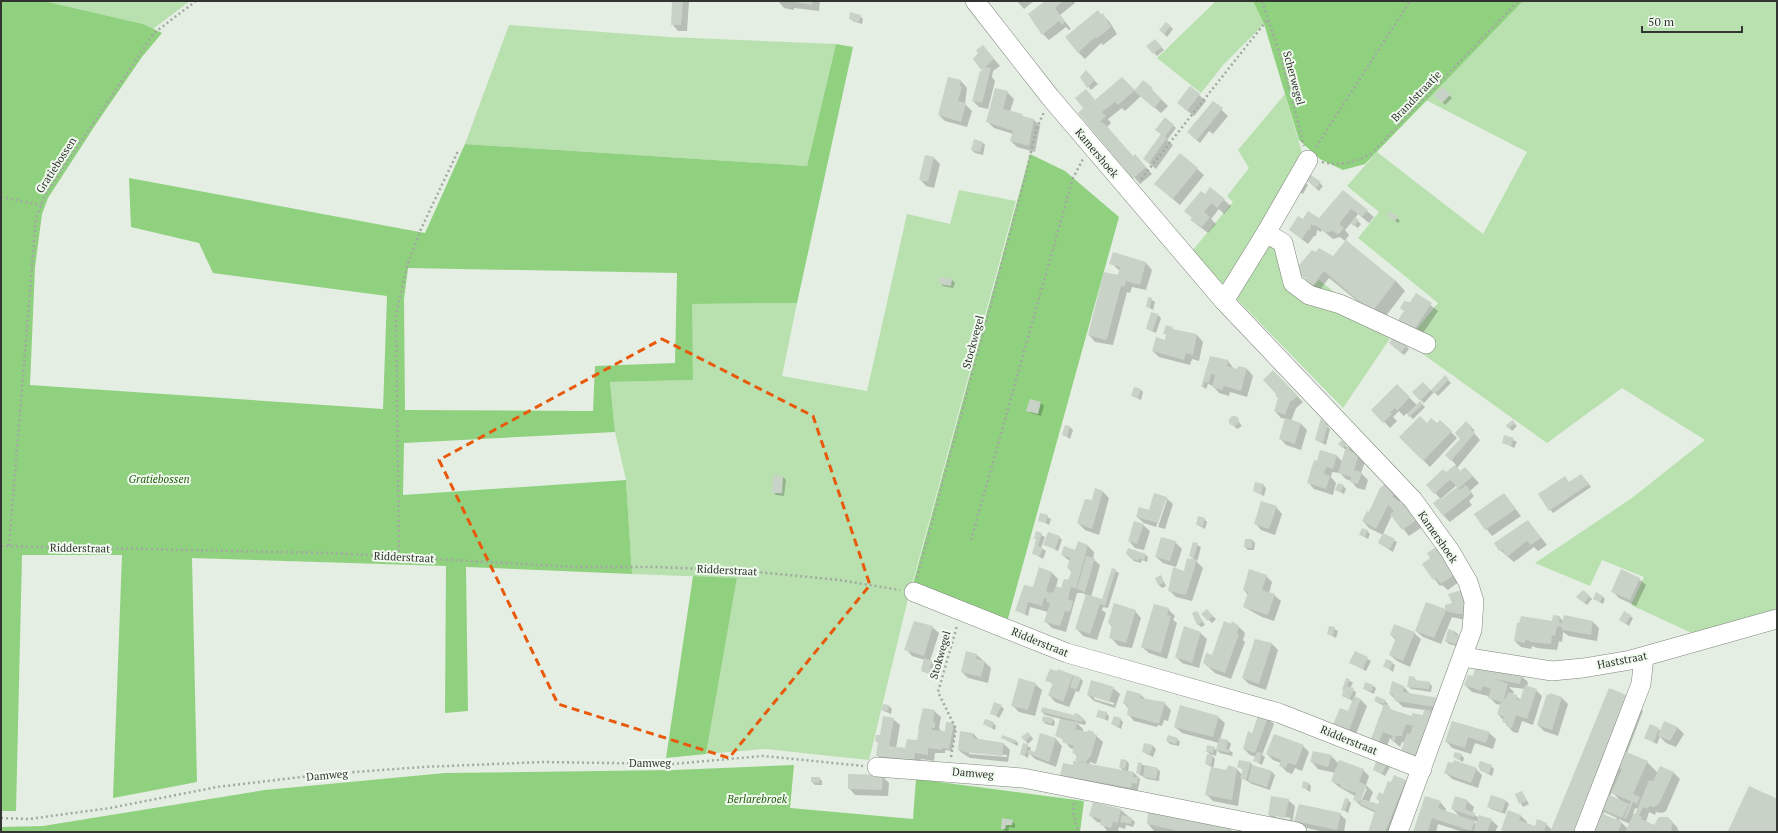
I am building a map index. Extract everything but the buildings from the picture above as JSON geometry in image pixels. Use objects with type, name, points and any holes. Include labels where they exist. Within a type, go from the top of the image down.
[{"type":"street","name":"Kamershoek","points":[[975,1],[1050,97],[1224,301],[1413,500],[1450,551],[1468,582],[1474,601],[1472,630],[1422,770],[1398,832]]},
{"type":"street","points":[[1224,301],[1266,233],[1308,160]]},
{"type":"street","points":[[1266,233],[1283,243],[1293,283],[1309,294],[1340,304],[1426,344]]},
{"type":"street","name":"Ridderstraat","points":[[914,592],[1067,653],[1279,713],[1422,770]]},
{"type":"street","name":"Haststraat","points":[[1463,657],[1552,671],[1583,668],[1644,657],[1777,619]]},
{"type":"street","points":[[1584,832],[1641,684],[1644,657]]},
{"type":"street","name":"Damweg","points":[[878,767],[948,771],[1023,778],[1297,832]]},
{"type":"path","name":"Gratiebossen","points":[[9,546],[36,218],[45,195],[154,33],[196,1]]},
{"type":"path","name":"Scherwegel","points":[[1262,1],[1282,61],[1308,160]]},
{"type":"path","points":[[1308,160],[1410,1]]},
{"type":"path","name":"Brandstraatje","points":[[1308,160],[1336,165],[1358,161],[1372,153],[1518,1]]},
{"type":"path","points":[[1130,192],[1268,19]]},
{"type":"path","name":"Stockwegel","points":[[914,592],[1023,186],[1036,130],[1050,97]]},
{"type":"path","points":[[971,540],[1073,178],[1090,145]]},
{"type":"path","points":[[399,557],[396,314],[408,263],[421,229],[458,151]]},
{"type":"path","points":[[1,196],[41,205]]},
{"type":"path","name":"Ridderstraat","points":[[1,546],[331,553],[575,567],[658,567],[748,571],[839,580],[914,592]]},
{"type":"path","name":"Stokwegel","points":[[948,771],[956,729],[938,692],[961,610]]},
{"type":"path","name":"Damweg","points":[[1,818],[29,819],[103,809],[217,787],[328,774],[423,767],[543,762],[672,764],[763,756],[878,767]]},
{"type":"path","points":[[1076,788],[1073,811],[1078,832]]},
{"type":"highlighted area","points":[[662,339],[813,416],[870,585],[729,758],[558,704],[439,460]]},
{"type":"green space","name":"Gratiebossen","points":[[1,1],[44,1],[143,24],[162,33],[142,57],[96,124],[48,198],[42,214],[35,267],[30,385],[383,409],[387,296],[213,273],[199,243],[131,227],[129,178],[425,233],[465,144],[807,166],[836,44],[853,47],[797,303],[692,304],[693,380],[610,382],[615,432],[404,443],[403,495],[626,480],[632,574],[466,567],[468,711],[445,713],[446,566],[192,558],[197,782],[113,798],[122,555],[22,555],[16,811],[1,811]],"holes":[[[408,268],[677,273],[675,363],[595,366],[593,411],[405,410],[404,299]]]},
{"type":"green space","points":[[44,1],[190,1],[153,29],[143,24]]},
{"type":"green space","points":[[1216,1],[1253,1],[1264,24],[1224,64],[1201,93],[1157,58]]},
{"type":"green space","points":[[1253,1],[1523,1],[1365,164],[1343,170],[1320,159],[1299,140],[1264,24]]},
{"type":"green space","points":[[1523,1],[1777,1],[1777,612],[1696,635],[1631,605],[1644,577],[1602,560],[1590,586],[1535,563],[1632,498],[1705,440],[1622,388],[1547,443],[1406,342],[1438,303],[1358,238],[1379,212],[1347,186],[1377,152],[1483,234],[1527,152],[1426,100]]},
{"type":"green space","points":[[509,25],[669,37],[836,44],[807,166],[465,144]]},
{"type":"green space","points":[[1285,94],[1302,153],[1300,163],[1225,290],[1192,251],[1233,202],[1227,196],[1249,168],[1238,150]]},
{"type":"green space","points":[[1030,154],[1065,171],[1119,217],[1007,622],[913,584]]},
{"type":"green space","points":[[959,190],[1016,201],[908,599],[869,760],[765,749],[706,754],[737,578],[632,574],[626,480],[615,432],[610,382],[693,380],[691,304],[797,303],[782,376],[867,391],[907,214],[950,224]]},
{"type":"green space","points":[[1268,242],[1297,264],[1293,271],[1313,287],[1319,280],[1391,337],[1343,408],[1234,296]]},
{"type":"green space","points":[[693,576],[737,578],[706,754],[666,758]]},
{"type":"green space","name":"Berlarebroek","points":[[794,765],[790,808],[913,819],[916,779],[1084,801],[1080,832],[1,832],[1,827],[43,826],[265,790],[445,773],[674,770]]}]
